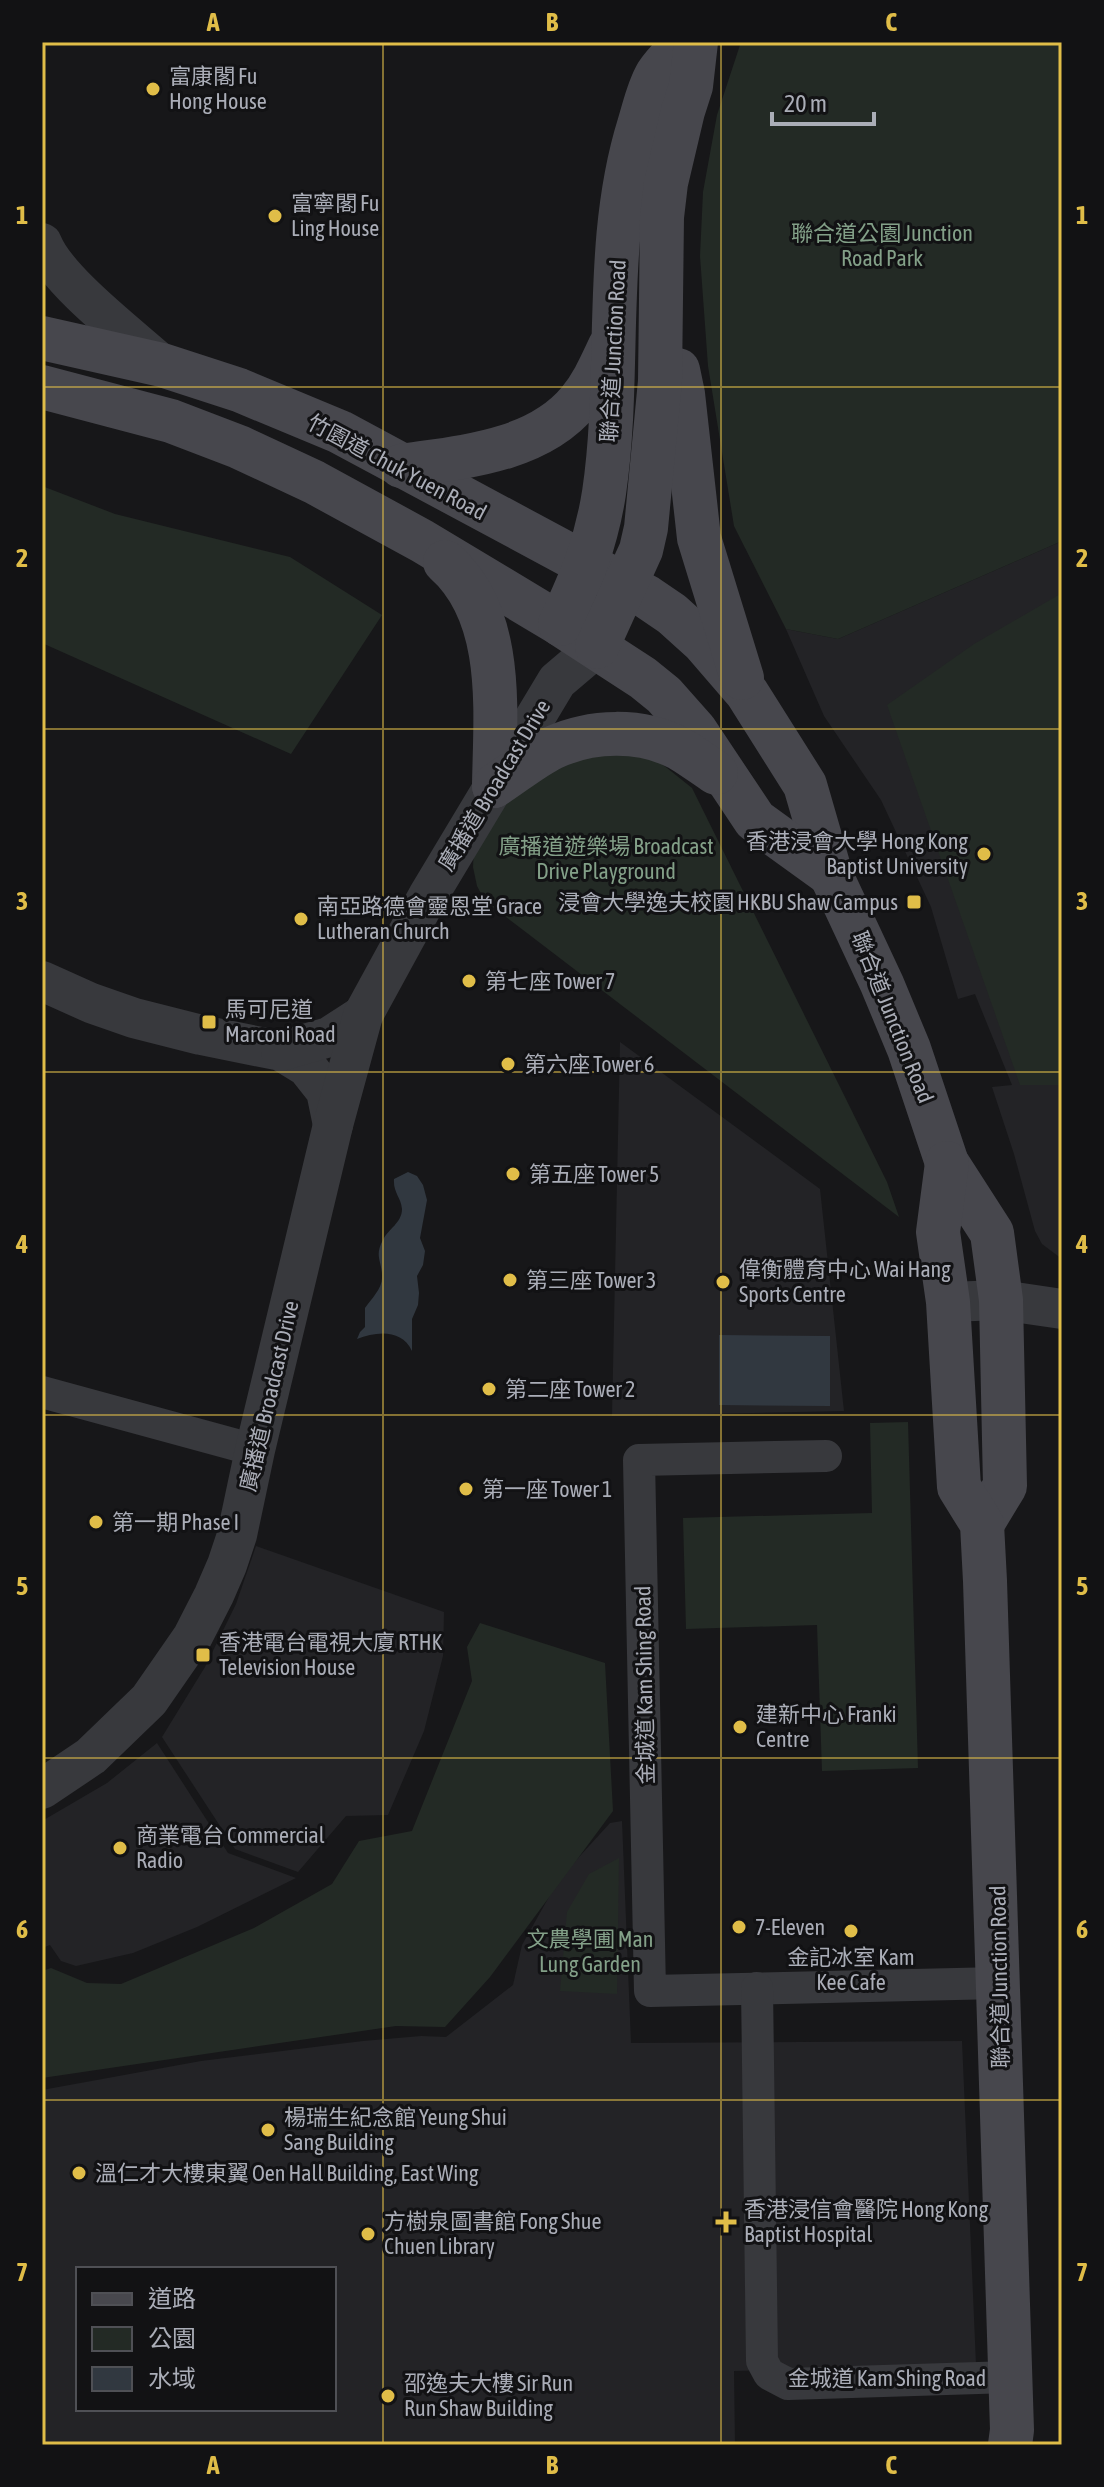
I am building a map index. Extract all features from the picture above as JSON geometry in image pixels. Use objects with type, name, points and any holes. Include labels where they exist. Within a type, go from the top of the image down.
[{"type":"main road","name":"聯合道 Junction Road","points":[[597,647],[606,576],[597,533],[611,423],[622,211],[635,140],[657,74],[685,42]]},
{"type":"main road","name":"聯合道 Junction Road","points":[[696,42],[691,86],[666,183],[662,217],[658,407],[641,550],[606,576],[560,624],[664,695],[695,730],[755,820],[831,875]]},
{"type":"main road","points":[[662,322],[683,394],[699,538],[747,693]]},
{"type":"main road","points":[[401,466],[485,453],[539,433],[577,404],[592,384],[614,336]]},
{"type":"main road","name":"竹園道 Chuk Yuen Road","points":[[42,338],[162,365],[239,390],[340,432],[606,576]]},
{"type":"main road","points":[[42,387],[171,421],[239,447],[314,482],[422,541],[560,624]]},
{"type":"main road","points":[[422,541],[453,569],[473,597],[485,627],[495,704],[494,786]]},
{"type":"main road","name":"聯合道 Junction Road","points":[[606,576],[672,614],[703,642],[747,693],[805,785],[831,875],[909,1049],[947,1163],[992,1233],[1001,1300],[1005,1486],[982,1524]]},
{"type":"main road","points":[[494,786],[550,749],[578,738],[604,733],[645,737],[678,748],[731,783]]},
{"type":"main road","name":"聯合道 Junction Road","points":[[947,1163],[938,1232],[948,1302],[959,1487],[982,1524],[1013,2440]]},
{"type":"street","points":[[42,243],[48,258],[73,286],[162,365]]},
{"type":"street","name":"廣播道 Broadcast Drive","points":[[557,681],[560,624]]},
{"type":"street","name":"廣播道 Broadcast Drive","points":[[42,1789],[91,1756],[149,1700],[192,1638],[227,1565],[237,1535],[333,1125],[363,1015],[428,896],[557,681],[597,647]]},
{"type":"street","name":"廣播道 Broadcast Drive","points":[[42,981],[134,1018],[281,1051],[307,1067],[326,1091],[333,1125]]},
{"type":"street","name":"廣播道 Broadcast Drive","points":[[281,1051],[329,1037],[363,1015]]},
{"type":"street","points":[[948,1302],[1001,1300],[1062,1309]]},
{"type":"street","points":[[42,1392],[255,1450]]},
{"type":"street","name":"金城道 Kam Shing Road","points":[[826,1456],[639,1460],[650,1991],[999,1983]]},
{"type":"street","name":"金城道 Kam Shing Road","points":[[757,1988],[762,2361],[769,2374],[788,2384],[1010,2377]]},
{"type":"shaded area","name":"香港浸會大學 Hong Kong Baptist University","points":[[1062,541],[1062,1259],[1042,1244],[1035,1231],[992,1087],[1012,1085],[975,994],[958,999],[931,907],[881,800],[824,716],[786,629],[838,639]]},
{"type":"shaded area","name":"偉衡體育中心 Wai Hang Sports Centre","points":[[620,1042],[820,1189],[844,1411],[612,1416]]},
{"type":"shaded area","points":[[256,1546],[444,1612],[443,1656],[424,1731],[388,1815],[346,1816],[298,1872],[235,1849],[162,1737],[205,1667],[236,1604]]},
{"type":"shaded area","points":[[157,1743],[228,1853],[296,1878],[197,1927],[133,1953],[76,1966],[61,1961],[50,1945],[42,1948],[42,1821],[107,1783]]},
{"type":"shaded area","points":[[622,1821],[631,2043],[962,2041],[976,2364],[734,2371],[735,2445],[42,2445],[42,2090],[201,2061],[363,2041],[446,2037],[513,1985],[522,1945],[559,1879],[610,1823]]},
{"type":"green space","name":"聯合道公園 Junction Road Park","points":[[741,42],[1062,42],[1062,541],[838,639],[786,629],[734,526],[708,366],[700,256],[703,192],[717,115]]},
{"type":"green space","points":[[42,486],[115,514],[290,557],[382,615],[291,754],[42,643]]},
{"type":"green space","points":[[1062,593],[1062,1085],[1020,1085],[887,705],[974,644]]},
{"type":"green space","name":"廣播道遊樂場 Broadcast Drive Playground","points":[[642,748],[692,788],[887,1182],[899,1217],[485,901],[477,886],[473,867],[474,848],[495,813],[548,765]]},
{"type":"green space","points":[[908,1422],[918,1768],[822,1771],[817,1625],[686,1629],[683,1518],[872,1513],[870,1423]]},
{"type":"green space","points":[[480,1623],[605,1663],[613,1811],[490,1977],[445,2027],[396,2026],[42,2078],[42,1971],[51,1968],[87,1983],[121,1984],[254,1928],[332,1884],[359,1841],[412,1831],[472,1681],[467,1647]]},
{"type":"green space","name":"文農學圃 Man Lung Garden","points":[[619,1858],[617,1994],[560,1991],[567,1912],[589,1874]]},
{"type":"water","points":[[408,1172],[417,1176],[427,1200],[420,1238],[425,1251],[417,1276],[419,1293],[412,1319],[412,1351],[395,1335],[373,1334],[357,1339],[365,1327],[365,1308],[382,1280],[380,1246],[401,1214],[394,1179]]},
{"type":"water","points":[[719,1335],[830,1336],[830,1406],[719,1405]]},
{"type":"place","name":"富康閣 Fu Hong House","points":[[153,89]]},
{"type":"place","name":"富寧閣 Fu Ling House","points":[[275,216]]},
{"type":"place","name":"香港浸會大學 Hong Kong Baptist University","points":[[984,854]]},
{"type":"place","name":"浸會大學逸夫校園 HKBU Shaw Campus","points":[[914,902]]},
{"type":"place","name":"南亞路德會靈恩堂 Grace Lutheran Church","points":[[301,919]]},
{"type":"place","name":"第七座 Tower 7","points":[[469,981]]},
{"type":"place","name":"馬可尼道 Marconi Road","points":[[209,1022]]},
{"type":"place","name":"第六座 Tower 6","points":[[508,1064]]},
{"type":"place","name":"第五座 Tower 5","points":[[513,1174]]},
{"type":"place","name":"第三座 Tower 3","points":[[510,1280]]},
{"type":"place","name":"偉衡體育中心 Wai Hang Sports Centre","points":[[723,1282]]},
{"type":"place","name":"第二座 Tower 2","points":[[489,1389]]},
{"type":"place","name":"第一座 Tower 1","points":[[466,1489]]},
{"type":"place","name":"第一期 Phase I","points":[[96,1522]]},
{"type":"place","name":"香港電台電視大廈 RTHK Television House","points":[[203,1655]]},
{"type":"place","name":"建新中心 Franki Centre","points":[[740,1727]]},
{"type":"place","name":"商業電台 Commercial Radio","points":[[120,1848]]},
{"type":"place","name":"7-Eleven","points":[[739,1927]]},
{"type":"place","name":"金記冰室 Kam Kee Cafe","points":[[851,1931]]},
{"type":"place","name":"楊瑞生紀念館 Yeung Shui Sang Building","points":[[268,2130]]},
{"type":"place","name":"溫仁才大樓東翼 Oen Hall Building, East Wing","points":[[79,2173]]},
{"type":"place","name":"香港浸信會醫院 Hong Kong Baptist Hospital","points":[[726,2222]]},
{"type":"place","name":"方樹泉圖書館 Fong Shue Chuen Library","points":[[368,2234]]},
{"type":"place","name":"邵逸夫大樓 Sir Run Run Shaw Building","points":[[388,2396]]}]
